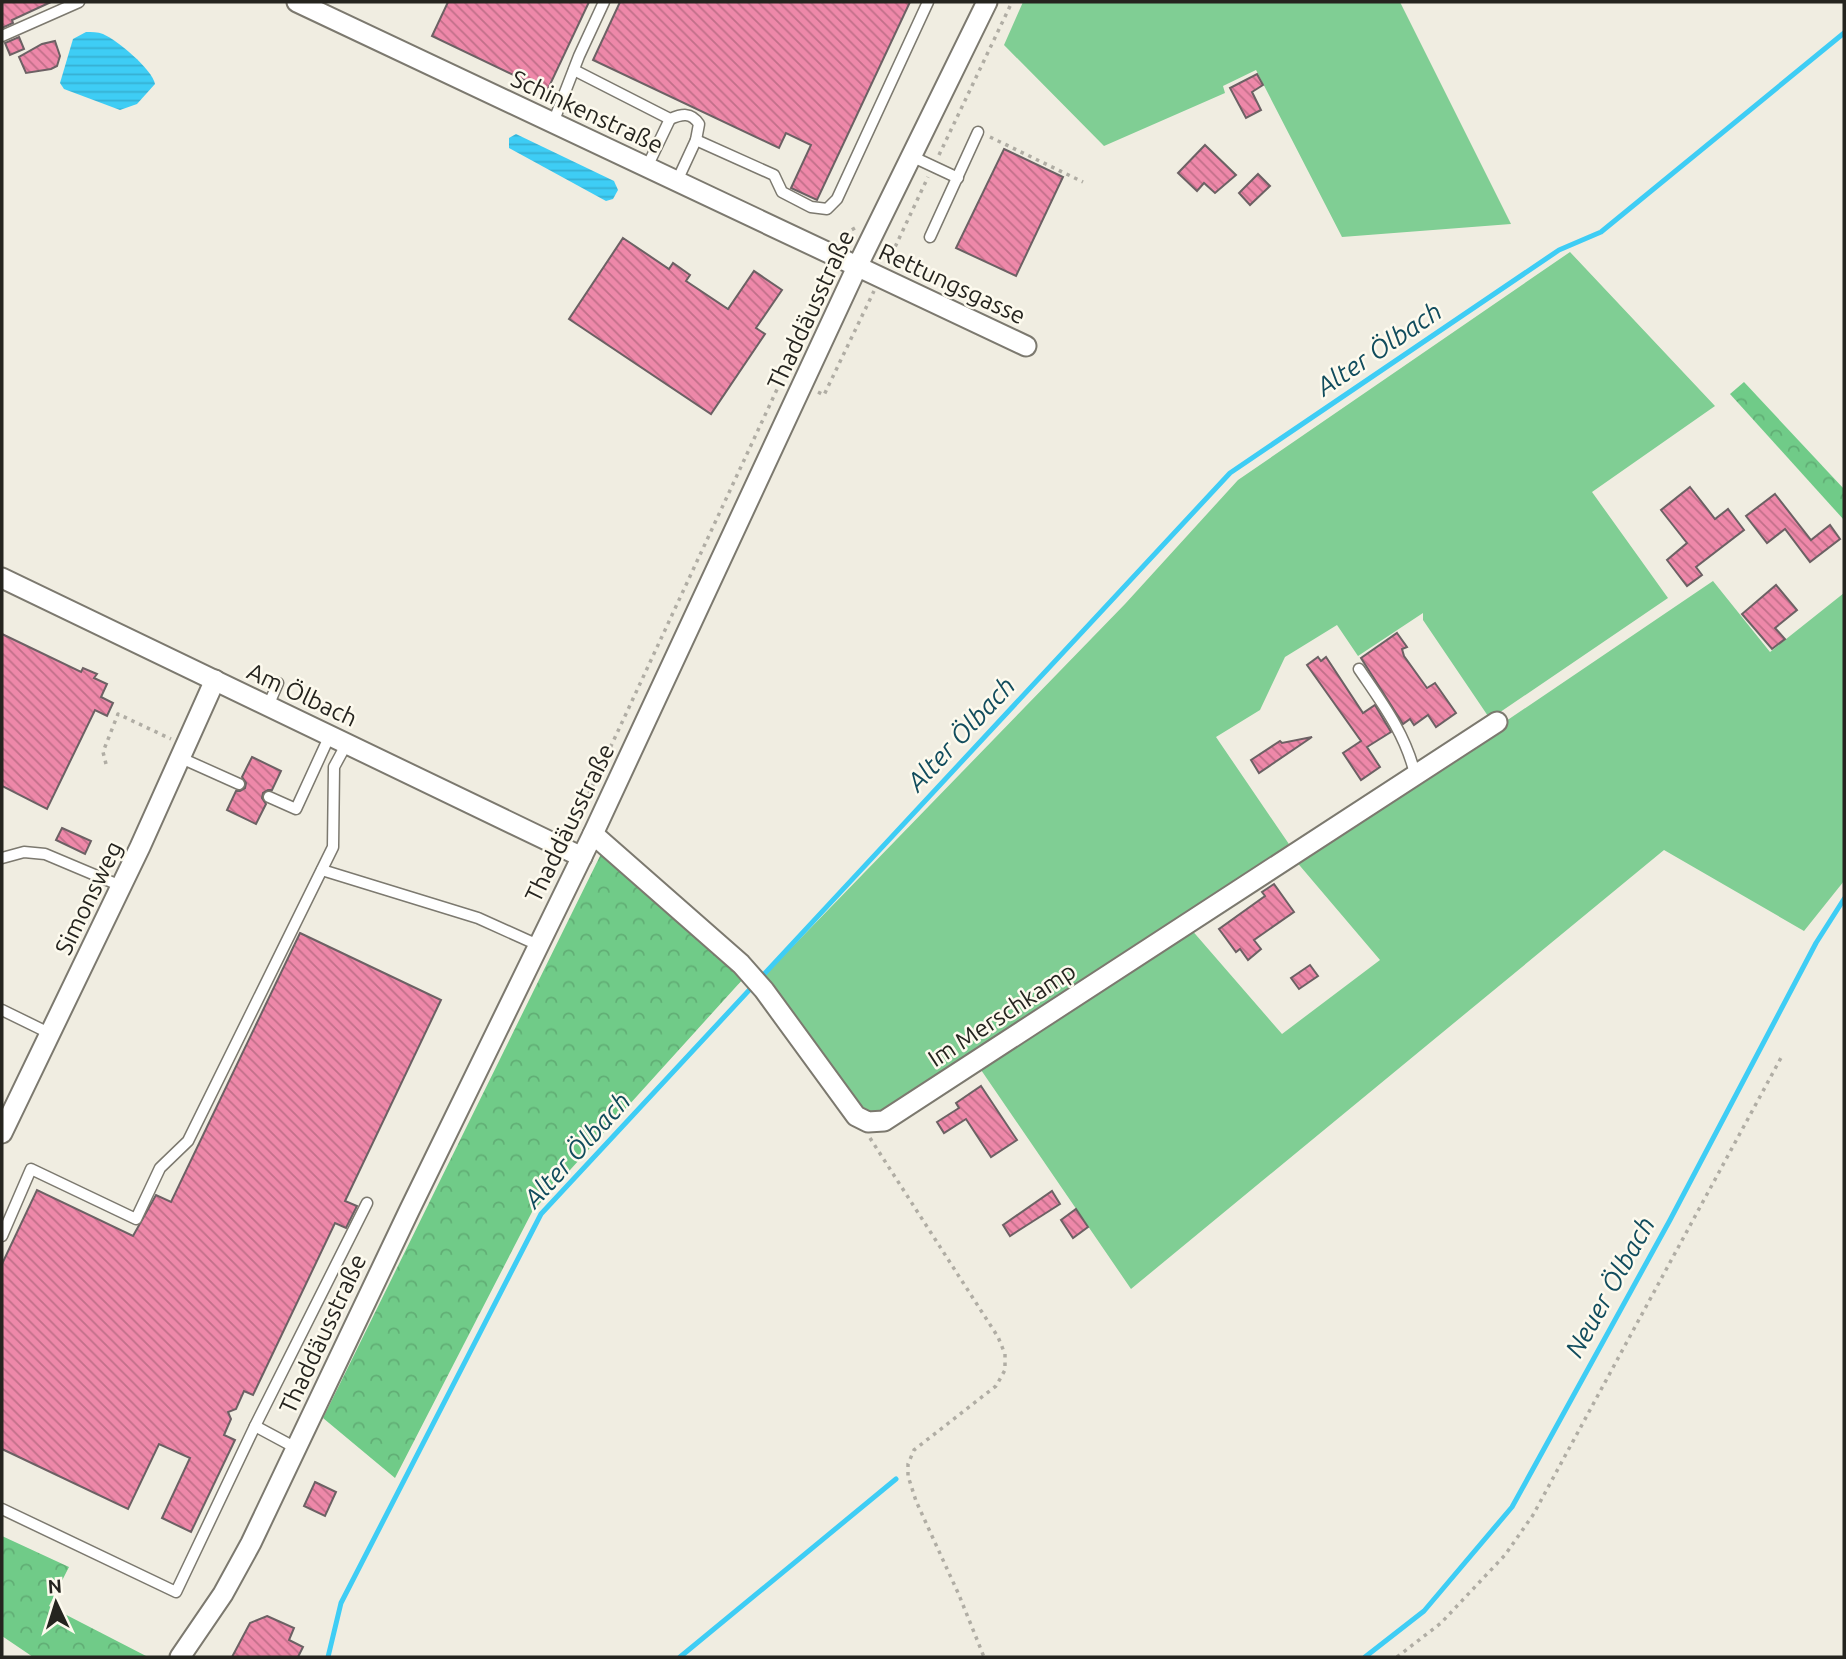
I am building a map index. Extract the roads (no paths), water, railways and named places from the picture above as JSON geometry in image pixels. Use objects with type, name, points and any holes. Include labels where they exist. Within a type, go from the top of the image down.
[{"type":"street","name":"Schinkenstraße","points":[[297,2],[857,267]]},
{"type":"street","name":"Thaddäusstraße","points":[[180,1657],[228,1584],[296,1448],[538,945],[573,852],[593,834],[857,267],[987,2]]},
{"type":"street","name":"Rettungsgasse","points":[[857,267],[1026,346]]},
{"type":"street","name":"Am Ölbach","points":[[2,578],[573,852]]},
{"type":"street","name":"Simonsweg","points":[[2,1133],[121,887],[215,680]]},
{"type":"street","name":"Im Merschkamp","points":[[593,834],[741,964],[764,990],[856,1116],[868,1122],[884,1121],[1497,722]]},
{"type":"lane","points":[[2,36],[79,2]]},
{"type":"lane","points":[[553,123],[604,2]]},
{"type":"lane","points":[[696,140],[774,175],[782,192],[811,207],[827,209],[837,199],[928,2]]},
{"type":"lane","points":[[574,70],[670,119]]},
{"type":"lane","points":[[647,167],[670,119],[683,114],[695,118],[699,124],[696,140],[677,181]]},
{"type":"lane","points":[[930,237],[978,132]]},
{"type":"lane","points":[[911,156],[958,178]]},
{"type":"lane","points":[[1359,669],[1397,725],[1406,743],[1415,774]]},
{"type":"lane","points":[[268,706],[278,683]]},
{"type":"lane","points":[[269,797],[296,809],[339,739]]},
{"type":"lane","points":[[2,1236],[31,1169],[136,1219],[160,1168],[188,1141],[333,847],[334,767],[339,739]]},
{"type":"lane","points":[[183,752],[239,784]]},
{"type":"lane","points":[[2,858],[24,852],[45,854],[121,887]]},
{"type":"lane","points":[[322,870],[478,918],[538,945]]},
{"type":"lane","points":[[2,1010],[51,1034]]},
{"type":"lane","points":[[2,1509],[176,1592],[255,1426],[367,1203]]},
{"type":"lane","points":[[255,1426],[296,1448]]},
{"type":"water","points":[[86,32],[109,37],[148,71],[155,84],[137,104],[120,110],[64,89],[60,83],[73,39]]},
{"type":"water","points":[[516,134],[614,181],[618,190],[613,199],[606,201],[509,148],[509,138]]},
{"type":"waterway","name":"Alter Ölbach","points":[[328,1657],[341,1603],[541,1214],[1230,473],[1559,250],[1601,232],[1844,33]]},
{"type":"waterway","name":"Neuer Ölbach","points":[[1365,1657],[1424,1611],[1512,1507],[1670,1220],[1816,943],[1844,899]]},
{"type":"waterway","points":[[680,1657],[896,1479]]}]
